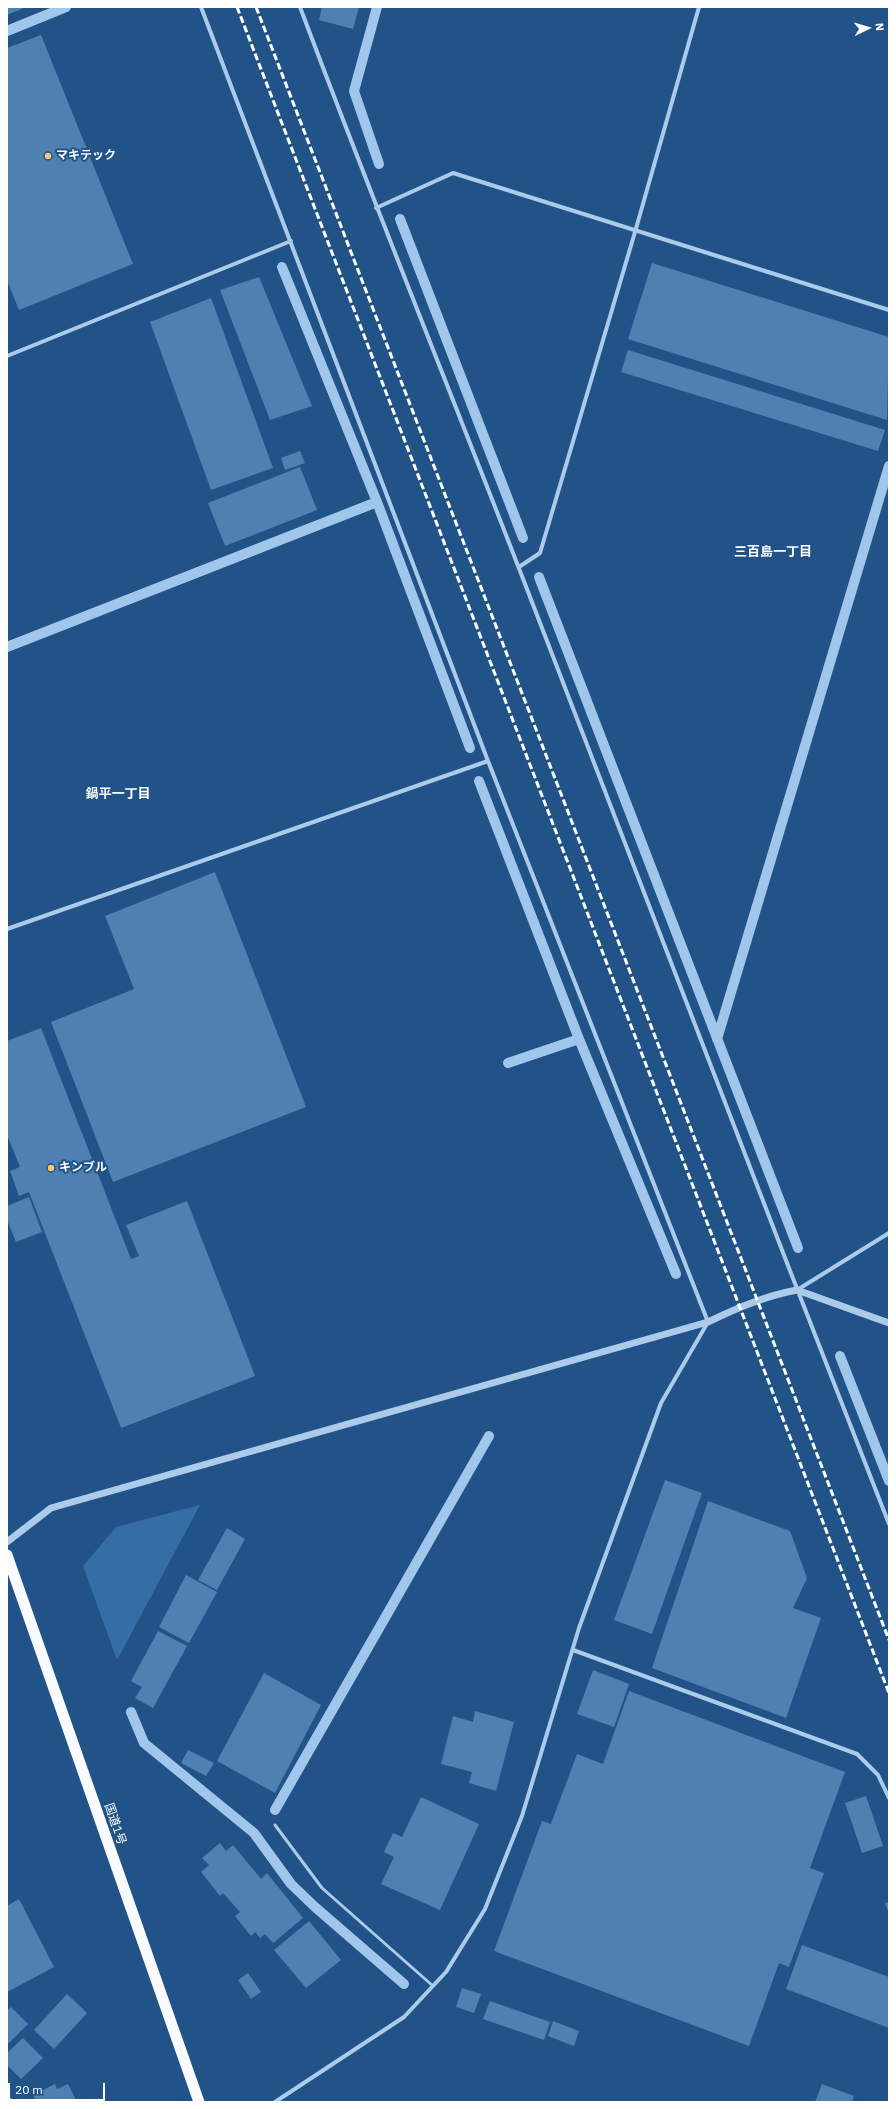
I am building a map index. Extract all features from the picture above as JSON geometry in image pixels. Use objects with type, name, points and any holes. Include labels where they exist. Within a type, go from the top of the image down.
[{"type":"highway","name":"国道1号","points":[[7,1555],[199,2102]]},
{"type":"street","points":[[201,7],[488,761],[708,1322]]},
{"type":"street","points":[[300,7],[376,208],[518,567],[889,1524]]},
{"type":"street","points":[[518,567],[540,553],[635,232],[699,7]]},
{"type":"street","points":[[376,208],[453,174],[889,310]]},
{"type":"street","points":[[7,356],[291,241]]},
{"type":"street","points":[[7,930],[488,761]]},
{"type":"street","points":[[7,1542],[52,1508],[708,1322],[740,1306],[782,1292],[797,1290],[889,1233]]},
{"type":"street","points":[[797,1290],[889,1323]]},
{"type":"street","points":[[275,2102],[404,2017],[446,1972],[485,1909],[522,1816],[573,1650],[661,1402],[708,1322]]},
{"type":"street","points":[[573,1650],[857,1754],[878,1774],[889,1798]]},
{"type":"street","points":[[7,2096],[11,2102]]},
{"type":"lane","points":[[275,1826],[322,1888],[433,1986]]},
{"type":"shaded area","points":[[200,1505],[117,1660],[83,1566],[116,1527]]},
{"type":"building","points":[[7,7],[26,7],[7,15]]},
{"type":"building","points":[[322,7],[359,7],[353,29],[319,20]]},
{"type":"building","name":"マキテック","points":[[41,35],[133,264],[19,310],[7,280],[7,48]]},
{"type":"building","points":[[652,263],[889,337],[887,420],[628,339]]},
{"type":"building","points":[[259,277],[312,406],[270,420],[220,290]]},
{"type":"building","points":[[211,298],[273,468],[211,490],[150,322]]},
{"type":"building","points":[[628,350],[885,430],[878,451],[621,372]]},
{"type":"building","points":[[300,451],[305,463],[285,470],[281,458]]},
{"type":"building","points":[[300,467],[317,510],[225,546],[208,503]]},
{"type":"building","points":[[215,872],[306,1107],[113,1182],[51,1022],[134,989],[105,916]]},
{"type":"building","points":[[41,1028],[131,1259],[139,1256],[126,1225],[187,1201],[255,1376],[121,1428],[29,1192],[19,1196],[10,1171],[20,1167],[7,1135],[7,1041]]},
{"type":"building","points":[[29,1197],[42,1232],[16,1242],[7,1220],[7,1206]]},
{"type":"building","points":[[665,1480],[702,1493],[652,1634],[614,1620]]},
{"type":"building","points":[[708,1501],[790,1531],[807,1578],[793,1608],[821,1618],[786,1718],[652,1668]]},
{"type":"building","points":[[227,1528],[245,1539],[217,1590],[198,1580]]},
{"type":"building","points":[[186,1575],[217,1592],[189,1643],[159,1627]]},
{"type":"building","points":[[158,1631],[187,1646],[153,1708],[135,1698],[142,1687],[131,1681]]},
{"type":"building","points":[[593,1670],[629,1684],[614,1727],[577,1714]]},
{"type":"building","points":[[264,1673],[321,1705],[275,1793],[217,1761]]},
{"type":"building","points":[[629,1691],[845,1772],[810,1868],[824,1873],[789,1967],[779,1963],[749,2046],[494,1951],[542,1821],[551,1824],[577,1754],[603,1764]]},
{"type":"building","points":[[475,1711],[514,1722],[496,1791],[469,1783],[472,1772],[441,1764],[453,1716],[473,1722]]},
{"type":"building","points":[[188,1750],[214,1763],[206,1776],[181,1763]]},
{"type":"building","points":[[866,1796],[883,1846],[862,1853],[845,1803]]},
{"type":"building","points":[[421,1797],[479,1824],[440,1910],[381,1884],[394,1857],[384,1852],[393,1833],[402,1837]]},
{"type":"building","points":[[220,1843],[226,1851],[233,1845],[261,1879],[267,1873],[303,1918],[273,1943],[265,1934],[260,1938],[255,1932],[251,1936],[235,1916],[240,1912],[223,1893],[220,1896],[201,1872],[209,1865],[202,1858]]},
{"type":"building","points":[[19,1899],[54,1967],[7,1992],[7,1906]]},
{"type":"building","points":[[889,1902],[889,1914],[885,1903]]},
{"type":"building","points":[[309,1921],[341,1960],[306,1988],[274,1950]]},
{"type":"building","points":[[802,1945],[889,1977],[889,2028],[786,1989]]},
{"type":"building","points":[[248,1973],[261,1992],[251,1999],[238,1980]]},
{"type":"building","points":[[462,1988],[481,1994],[474,2013],[456,2007]]},
{"type":"building","points":[[67,1994],[87,2013],[54,2049],[34,2030]]},
{"type":"building","points":[[490,2001],[550,2022],[544,2040],[483,2019]]},
{"type":"building","points":[[11,2007],[28,2024],[9,2043],[7,2042],[7,2011]]},
{"type":"building","points":[[553,2021],[579,2031],[574,2046],[548,2036]]},
{"type":"building","points":[[23,2038],[43,2058],[21,2079],[7,2065],[7,2053]]},
{"type":"building","points":[[55,2084],[57,2089],[68,2084],[77,2102],[37,2102],[33,2095]]},
{"type":"building","points":[[822,2084],[854,2096],[852,2102],[815,2102]]},
{"type":"waterway","points":[[7,31],[66,7]]},
{"type":"waterway","points":[[377,7],[354,91],[379,164]]},
{"type":"waterway","points":[[400,219],[523,538]]},
{"type":"waterway","points":[[282,267],[377,502],[470,748]]},
{"type":"waterway","points":[[717,1039],[889,466]]},
{"type":"waterway","points":[[7,647],[377,502]]},
{"type":"waterway","points":[[539,577],[798,1248]]},
{"type":"waterway","points":[[479,781],[579,1039],[676,1274]]},
{"type":"waterway","points":[[508,1063],[579,1039]]},
{"type":"waterway","points":[[840,1356],[889,1481]]},
{"type":"waterway","points":[[275,1810],[489,1436]]},
{"type":"waterway","points":[[131,1712],[144,1743],[254,1833],[291,1884],[315,1907],[404,1984]]},
{"type":"railway","points":[[237,7],[889,1693]]},
{"type":"railway","points":[[256,7],[889,1640]]},
{"type":"place","name":"マキテック","points":[[48,156]]},
{"type":"place","name":"キンブル","points":[[51,1168]]},
{"type":"district","name":"三百島一丁目","points":[[773,552]]},
{"type":"district","name":"鍋平一丁目","points":[[118,794]]}]
